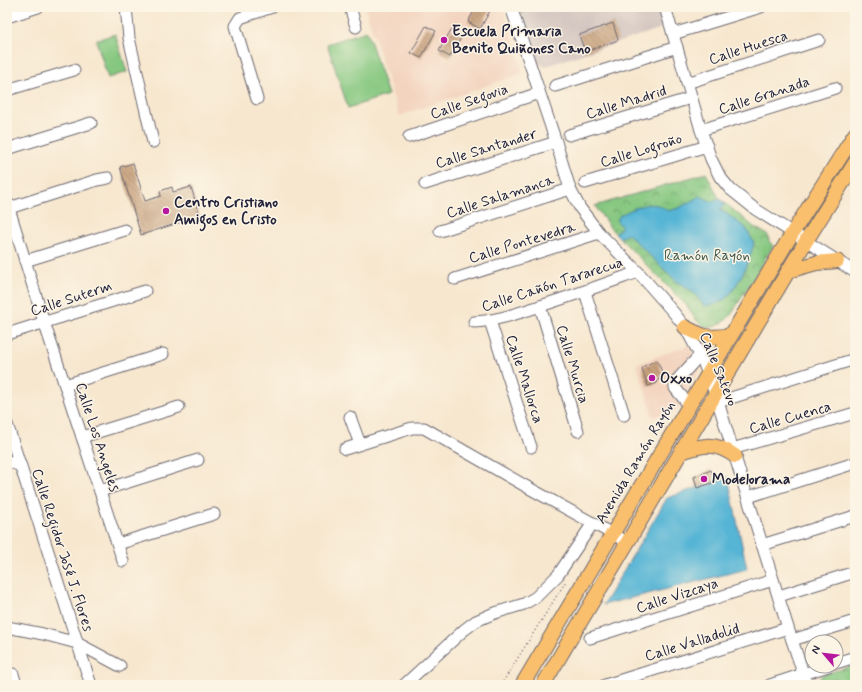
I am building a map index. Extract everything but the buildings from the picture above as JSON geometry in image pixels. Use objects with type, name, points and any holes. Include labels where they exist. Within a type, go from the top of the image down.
[{"type":"main road","name":"Avenida Ramón Rayón","points":[[522,685],[793,232],[855,134]]},
{"type":"main road","points":[[543,685],[681,452],[717,398],[788,271],[855,163]]},
{"type":"main road","points":[[788,271],[816,262],[837,261]]},
{"type":"main road","points":[[685,326],[707,337],[717,338],[731,335]]},
{"type":"main road","points":[[681,452],[703,445],[709,445],[734,452]]},
{"type":"street","points":[[7,17],[38,7]]},
{"type":"street","points":[[126,7],[129,38],[153,142]]},
{"type":"street","points":[[257,99],[235,26],[240,18],[272,7]]},
{"type":"street","points":[[350,7],[356,27]]},
{"type":"street","name":"Calle Satevo","points":[[511,7],[570,189],[580,208],[599,233],[638,272],[685,326],[708,373],[788,628],[806,680]]},
{"type":"street","points":[[665,7],[701,130],[714,166],[730,189],[755,210],[793,232],[855,272]]},
{"type":"street","points":[[673,34],[761,7]]},
{"type":"street","name":"Calle Huesca","points":[[687,83],[819,40]]},
{"type":"street","points":[[555,86],[677,47]]},
{"type":"street","points":[[7,90],[74,70]]},
{"type":"street","name":"Calle Granada","points":[[701,130],[835,88]]},
{"type":"street","name":"Calle Segovia","points":[[409,137],[539,93]]},
{"type":"street","name":"Calle Madrid","points":[[570,134],[691,98]]},
{"type":"street","points":[[7,149],[91,122]]},
{"type":"street","name":"Calle Santander","points":[[425,184],[556,142]]},
{"type":"street","name":"Calle Logroño","points":[[585,183],[707,146]]},
{"type":"street","points":[[8,205],[108,178]]},
{"type":"street","name":"Calle Salamanca","points":[[440,231],[570,189]]},
{"type":"street","name":"Calle Los Angeles","points":[[8,205],[44,322],[123,561]]},
{"type":"street","points":[[25,261],[125,230]]},
{"type":"street","name":"Calle Pontevedra","points":[[455,279],[599,233]]},
{"type":"street","name":"Calle Cañón Tararecua","points":[[474,322],[490,321],[540,306],[585,292],[638,272]]},
{"type":"street","name":"Calle Suterm","points":[[7,334],[145,290]]},
{"type":"street","points":[[585,292],[624,415]]},
{"type":"street","name":"Calle Murcia","points":[[540,306],[578,431]]},
{"type":"street","name":"Calle Mallorca","points":[[490,321],[531,446]]},
{"type":"street","points":[[65,385],[163,354]]},
{"type":"street","points":[[689,405],[675,388],[675,384],[700,355]]},
{"type":"street","points":[[717,398],[855,359]]},
{"type":"street","points":[[82,437],[179,407]]},
{"type":"street","name":"Calle Cuenca","points":[[734,452],[855,413]]},
{"type":"street","points":[[350,417],[360,444]]},
{"type":"street","name":"Calle Regidor José J. Flores","points":[[7,424],[91,685]]},
{"type":"street","points":[[345,449],[412,428],[424,428],[627,542]]},
{"type":"street","points":[[100,491],[198,460]]},
{"type":"street","points":[[7,462],[21,466]]},
{"type":"street","points":[[748,497],[855,463]]},
{"type":"street","points":[[118,544],[214,514]]},
{"type":"street","points":[[762,545],[855,516]]},
{"type":"street","points":[[404,685],[464,630],[476,621],[492,614],[524,604],[536,597],[558,575],[593,523]]},
{"type":"street","points":[[779,596],[855,572]]},
{"type":"street","name":"Calle Vizcaya","points":[[590,638],[773,580]]},
{"type":"street","points":[[792,640],[855,621]]},
{"type":"street","points":[[7,627],[77,643],[120,666]]},
{"type":"street","name":"Calle Valladolid","points":[[605,685],[788,628]]},
{"type":"street","points":[[844,660],[854,657]]},
{"type":"street","points":[[12,674],[16,685]]},
{"type":"street","points":[[770,685],[806,680],[815,674]]},
{"type":"path","points":[[501,685],[569,576]]},
{"type":"shaded area","name":"Escuela Primaria Benito Quiñones Cano","points":[[365,7],[503,7],[523,73],[399,116]]},
{"type":"shaded area","points":[[540,7],[661,7],[665,18],[659,29],[543,67],[543,64],[536,65],[520,13]]},
{"type":"shaded area","points":[[689,345],[700,369],[678,408],[673,412],[653,417],[637,364]]},
{"type":"green space","points":[[518,7],[540,7],[520,13]]},
{"type":"green space","points":[[367,31],[388,95],[348,108],[327,44]]},
{"type":"green space","points":[[115,34],[127,72],[108,78],[96,40]]},
{"type":"green space","name":"Ramón Rayón","points":[[706,173],[719,198],[754,227],[768,235],[769,241],[773,246],[731,315],[718,325],[712,327],[706,327],[697,320],[688,307],[611,229],[595,206]]},
{"type":"green space","points":[[855,665],[855,685],[818,685],[817,682],[822,675],[844,674],[844,668]]},
{"type":"water","name":"Ramón Rayón","points":[[700,196],[713,202],[719,198],[725,204],[720,209],[746,228],[754,243],[742,275],[728,297],[713,305],[704,306],[693,292],[676,281],[628,234],[620,238],[615,233],[622,227],[617,221],[620,215],[633,209],[652,204],[660,206],[668,211],[679,208]]},
{"type":"water","points":[[728,477],[747,569],[603,605],[667,498]]},
{"type":"place","name":"Escuela Primaria Benito Quiñones Cano","points":[[444,40]]},
{"type":"place","name":"Centro Cristiano Amigos en Cristo","points":[[166,211]]},
{"type":"place","name":"Oxxo","points":[[652,378]]},
{"type":"place","name":"Modelorama","points":[[704,479]]}]
